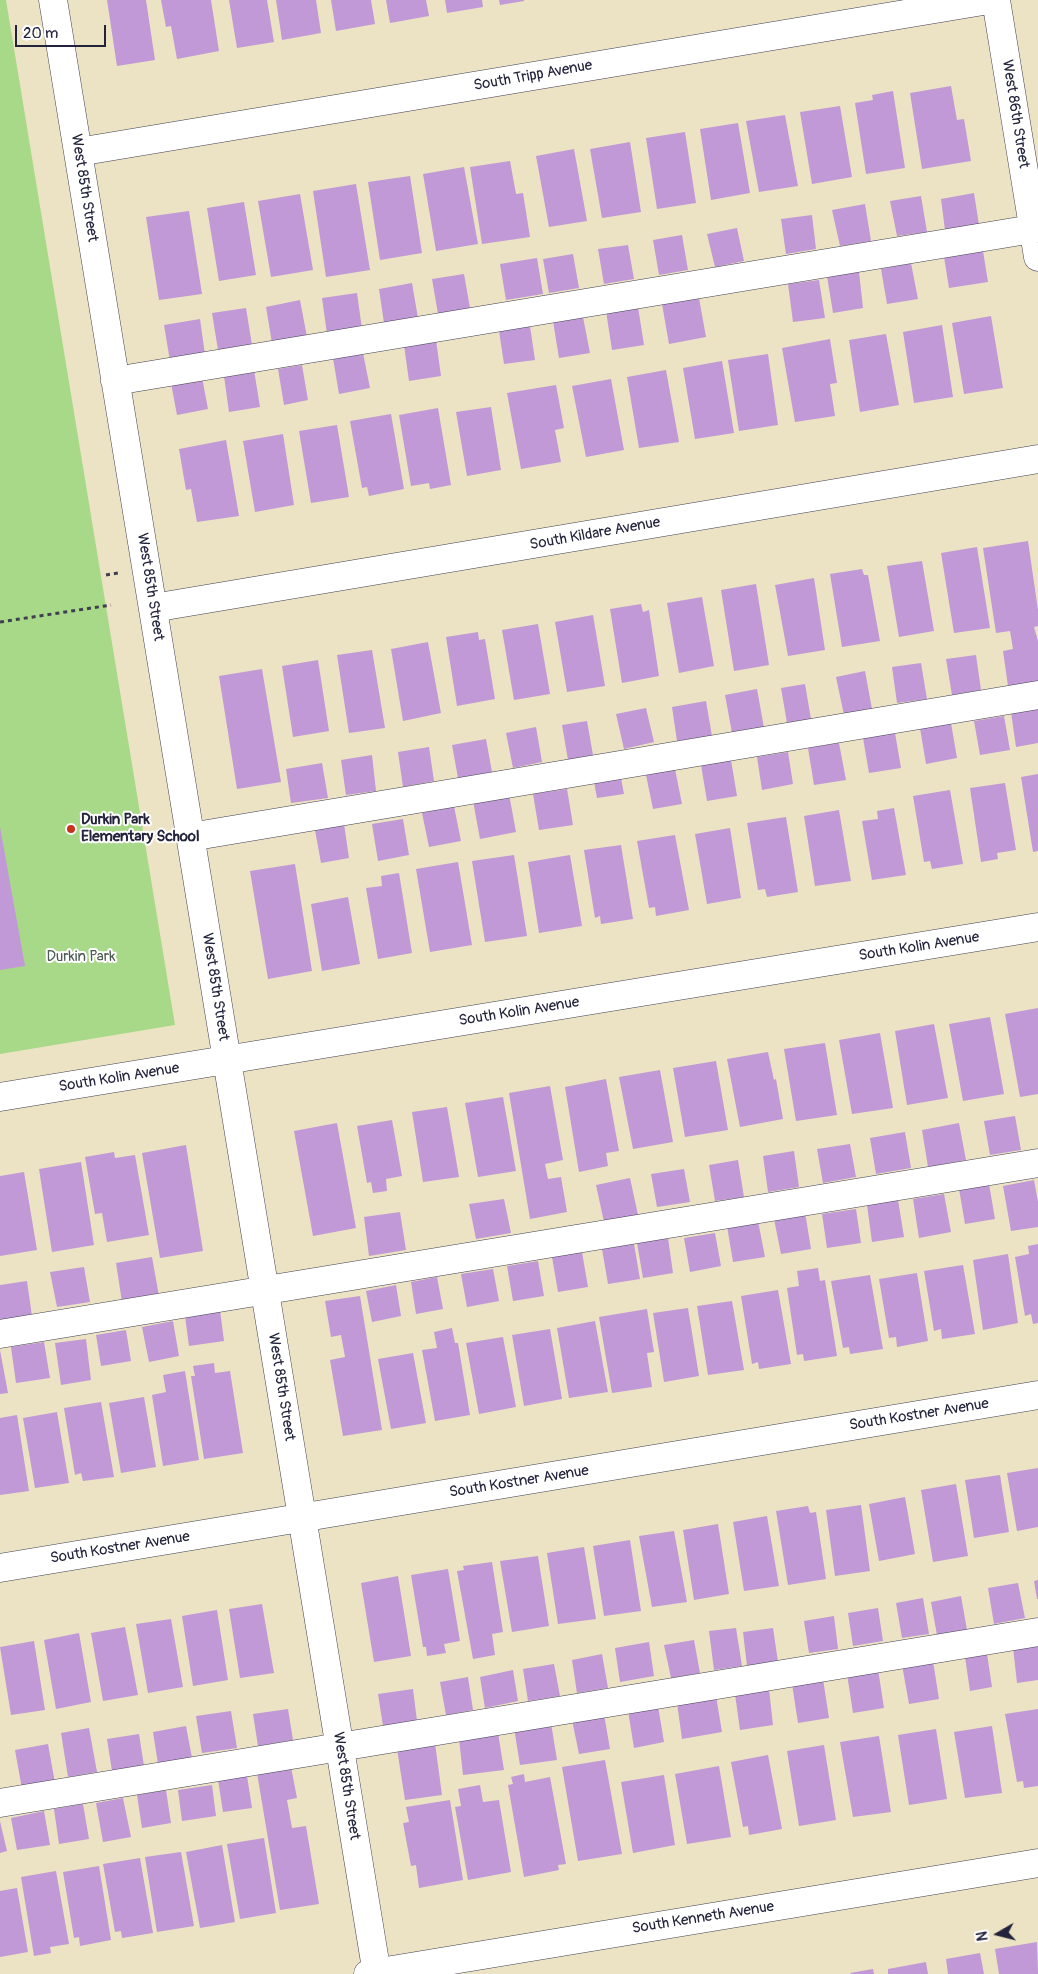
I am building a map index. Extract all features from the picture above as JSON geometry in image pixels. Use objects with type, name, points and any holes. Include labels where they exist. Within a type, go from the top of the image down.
[{"type":"street","name":"West 85th Street","points":[[53,0],[340,1746],[374,1974]]},
{"type":"street","name":"South Tripp Avenue","points":[[78,152],[989,0]]},
{"type":"street","name":"West 86th Street","points":[[996,0],[1036,228],[1038,257]]},
{"type":"street","points":[[115,381],[1036,228]]},
{"type":"street","name":"South Kildare Avenue","points":[[153,608],[1038,459]]},
{"type":"street","points":[[190,837],[1038,695]]},
{"type":"street","name":"South Kolin Avenue","points":[[0,1097],[1038,927]]},
{"type":"street","points":[[0,1334],[1038,1163]]},
{"type":"street","name":"South Kostner Avenue","points":[[0,1568],[1038,1395]]},
{"type":"street","points":[[0,1803],[1038,1632]]},
{"type":"street","name":"South Kenneth Avenue","points":[[374,1974],[1038,1863]]},
{"type":"path","points":[[0,622],[111,605]]},
{"type":"green space","name":"Durkin Park","points":[[0,0],[6,0],[175,1025],[0,1054]]},
{"type":"building","points":[[107,0],[146,0],[155,60],[117,66]]},
{"type":"building","points":[[161,0],[211,0],[219,51],[177,59],[171,26],[166,27]]},
{"type":"building","points":[[229,0],[267,0],[274,42],[237,48]]},
{"type":"building","points":[[276,0],[316,0],[321,33],[282,40]]},
{"type":"building","points":[[331,0],[371,0],[375,24],[336,31]]},
{"type":"building","points":[[386,0],[426,0],[429,16],[390,23]]},
{"type":"building","points":[[445,0],[482,0],[483,7],[447,13]]},
{"type":"building","points":[[499,0],[524,0],[524,1],[500,5]]},
{"type":"building","points":[[951,86],[957,120],[964,119],[971,161],[922,169],[910,93]]},
{"type":"building","points":[[893,91],[905,168],[866,174],[855,103],[873,100],[872,95]]},
{"type":"building","points":[[840,106],[852,177],[812,184],[800,112]]},
{"type":"building","points":[[785,115],[798,186],[759,192],[746,121]]},
{"type":"building","points":[[738,123],[750,193],[711,200],[700,129]]},
{"type":"building","points":[[685,132],[696,203],[657,209],[646,138]]},
{"type":"building","points":[[630,142],[641,212],[602,218],[590,149]]},
{"type":"building","points":[[574,149],[587,221],[549,227],[536,156]]},
{"type":"building","points":[[510,161],[516,194],[523,193],[530,237],[482,244],[470,167]]},
{"type":"building","points":[[464,167],[478,244],[436,251],[423,174]]},
{"type":"building","points":[[410,176],[422,253],[380,260],[368,182]]},
{"type":"building","points":[[356,184],[370,270],[326,277],[313,191]]},
{"type":"building","points":[[974,193],[979,225],[945,230],[941,199]]},
{"type":"building","points":[[300,194],[313,270],[271,277],[258,201]]},
{"type":"building","points":[[921,196],[927,232],[897,236],[890,201]]},
{"type":"building","points":[[244,202],[256,275],[219,281],[207,208]]},
{"type":"building","points":[[865,204],[871,241],[840,246],[832,210]]},
{"type":"building","points":[[189,211],[202,294],[159,300],[146,217]]},
{"type":"building","points":[[812,215],[816,249],[786,254],[781,219]]},
{"type":"building","points":[[737,228],[744,261],[715,267],[707,234]]},
{"type":"building","points":[[682,235],[688,270],[659,275],[653,240]]},
{"type":"building","points":[[628,245],[634,279],[604,284],[598,249]]},
{"type":"building","points":[[983,251],[988,282],[949,288],[944,257]]},
{"type":"building","points":[[573,254],[579,288],[549,293],[543,259]]},
{"type":"building","points":[[537,258],[543,294],[506,300],[500,264]]},
{"type":"building","points":[[911,263],[918,299],[887,304],[881,269]]},
{"type":"building","points":[[859,272],[863,308],[833,313],[827,276]]},
{"type":"building","points":[[464,274],[470,308],[438,314],[432,279]]},
{"type":"building","points":[[819,280],[825,318],[793,322],[788,284]]},
{"type":"building","points":[[412,283],[418,318],[384,323],[379,289]]},
{"type":"building","points":[[357,293],[362,329],[327,334],[322,298]]},
{"type":"building","points":[[699,298],[706,337],[669,344],[662,304]]},
{"type":"building","points":[[300,300],[307,337],[272,343],[266,307]]},
{"type":"building","points":[[638,307],[644,345],[612,350],[606,311]]},
{"type":"building","points":[[246,308],[252,345],[218,350],[212,313]]},
{"type":"building","points":[[991,316],[1003,388],[964,394],[952,323]]},
{"type":"building","points":[[583,317],[590,353],[559,358],[553,321]]},
{"type":"building","points":[[200,319],[205,355],[170,361],[164,325]]},
{"type":"building","points":[[942,325],[953,397],[914,403],[903,332]]},
{"type":"building","points":[[530,326],[535,360],[504,364],[499,331]]},
{"type":"building","points":[[886,334],[899,405],[860,412],[849,340]]},
{"type":"building","points":[[830,339],[837,383],[830,384],[835,416],[795,422],[782,348]]},
{"type":"building","points":[[436,340],[441,376],[409,381],[404,345]]},
{"type":"building","points":[[363,353],[370,388],[339,394],[333,358]]},
{"type":"building","points":[[768,354],[778,425],[739,431],[728,360]]},
{"type":"building","points":[[722,361],[734,433],[695,439],[683,368]]},
{"type":"building","points":[[302,365],[308,400],[284,405],[278,369]]},
{"type":"building","points":[[254,370],[260,407],[229,412],[224,376]]},
{"type":"building","points":[[666,370],[679,442],[639,448],[627,377]]},
{"type":"building","points":[[202,377],[208,409],[177,415],[171,383]]},
{"type":"building","points":[[611,379],[624,450],[586,457],[572,386]]},
{"type":"building","points":[[556,385],[564,428],[555,430],[561,462],[521,469],[507,393]]},
{"type":"building","points":[[491,407],[501,470],[467,476],[456,412]]},
{"type":"building","points":[[438,408],[451,485],[430,489],[429,483],[411,486],[399,415]]},
{"type":"building","points":[[391,414],[404,489],[369,496],[367,487],[362,488],[350,421]]},
{"type":"building","points":[[337,425],[349,497],[311,503],[299,431]]},
{"type":"building","points":[[283,434],[294,505],[255,512],[243,441]]},
{"type":"building","points":[[226,440],[239,516],[197,522],[191,489],[186,490],[179,449]]},
{"type":"building","points":[[1028,541],[1038,610],[1038,626],[1034,627],[1038,641],[1038,682],[1008,686],[1003,651],[1013,649],[1010,631],[996,633],[983,548]]},
{"type":"building","points":[[977,547],[990,628],[954,633],[941,553]]},
{"type":"building","points":[[922,561],[934,631],[899,637],[887,566]]},
{"type":"building","points":[[862,569],[864,575],[868,575],[880,641],[842,647],[830,574]]},
{"type":"building","points":[[814,578],[825,650],[788,656],[775,585]]},
{"type":"building","points":[[756,584],[769,665],[734,671],[721,590]]},
{"type":"building","points":[[702,597],[714,666],[679,673],[667,603]]},
{"type":"building","points":[[641,604],[643,612],[649,610],[659,676],[622,683],[610,609]]},
{"type":"building","points":[[593,615],[605,686],[567,692],[555,622]]},
{"type":"building","points":[[538,624],[550,694],[514,700],[502,630]]},
{"type":"building","points":[[478,632],[479,640],[485,639],[495,699],[457,706],[446,637]]},
{"type":"building","points":[[428,642],[441,713],[403,721],[391,649]]},
{"type":"building","points":[[372,650],[385,728],[349,733],[337,655]]},
{"type":"building","points":[[976,655],[981,690],[952,695],[946,659]]},
{"type":"building","points":[[318,660],[329,731],[293,737],[282,666]]},
{"type":"building","points":[[921,663],[927,699],[897,703],[892,667]]},
{"type":"building","points":[[262,669],[281,782],[237,789],[219,676]]},
{"type":"building","points":[[865,671],[872,709],[844,715],[836,677]]},
{"type":"building","points":[[805,684],[811,719],[787,723],[781,688]]},
{"type":"building","points":[[757,689],[764,728],[732,733],[725,695]]},
{"type":"building","points":[[706,701],[712,736],[677,741],[672,707]]},
{"type":"building","points":[[1038,707],[1038,743],[1016,747],[1011,712]]},
{"type":"building","points":[[646,708],[654,742],[624,749],[616,714]]},
{"type":"building","points":[[1004,716],[1010,750],[980,755],[974,721]]},
{"type":"building","points":[[587,721],[593,755],[568,760],[562,725]]},
{"type":"building","points":[[951,723],[957,758],[926,764],[920,728]]},
{"type":"building","points":[[536,727],[542,762],[513,768],[506,733]]},
{"type":"building","points":[[895,733],[901,768],[869,773],[863,738]]},
{"type":"building","points":[[486,739],[492,772],[458,778],[452,745]]},
{"type":"building","points":[[839,743],[846,780],[814,785],[808,748]]},
{"type":"building","points":[[429,747],[434,781],[403,787],[398,752]]},
{"type":"building","points":[[788,752],[793,784],[762,790],[757,757]]},
{"type":"building","points":[[372,755],[376,791],[346,795],[341,760]]},
{"type":"building","points":[[731,760],[737,796],[707,801],[701,765]]},
{"type":"building","points":[[322,763],[328,798],[291,803],[286,769]]},
{"type":"building","points":[[675,769],[682,804],[653,809],[646,775]]},
{"type":"building","points":[[1038,774],[1038,851],[1033,852],[1021,777]]},
{"type":"building","points":[[621,778],[624,794],[597,798],[594,782]]},
{"type":"building","points":[[1005,783],[1016,850],[997,853],[998,859],[981,862],[970,788]]},
{"type":"building","points":[[567,789],[573,825],[539,830],[533,794]]},
{"type":"building","points":[[950,790],[963,864],[932,869],[930,861],[924,862],[913,796]]},
{"type":"building","points":[[509,794],[516,832],[480,839],[473,801]]},
{"type":"building","points":[[454,806],[461,841],[429,847],[422,813]]},
{"type":"building","points":[[894,808],[906,875],[872,880],[862,821],[878,819],[877,811]]},
{"type":"building","points":[[839,810],[851,881],[815,886],[804,816]]},
{"type":"building","points":[[786,817],[798,892],[767,897],[765,889],[758,890],[747,823]]},
{"type":"building","points":[[403,819],[409,855],[378,861],[372,824]]},
{"type":"building","points":[[344,824],[349,858],[321,863],[315,830]]},
{"type":"building","points":[[0,827],[25,966],[0,970]]},
{"type":"building","points":[[730,828],[741,898],[707,904],[695,834]]},
{"type":"building","points":[[675,835],[689,910],[656,916],[655,907],[649,908],[637,841]]},
{"type":"building","points":[[621,845],[633,919],[601,924],[600,916],[595,918],[584,850]]},
{"type":"building","points":[[514,855],[527,936],[485,942],[472,861]]},
{"type":"building","points":[[570,855],[582,926],[539,933],[528,862]]},
{"type":"building","points":[[458,862],[472,945],[430,952],[416,869]]},
{"type":"building","points":[[295,864],[312,971],[268,979],[250,871]]},
{"type":"building","points":[[399,873],[412,953],[378,959],[366,888],[382,886],[381,876]]},
{"type":"building","points":[[348,897],[360,964],[322,971],[311,904]]},
{"type":"building","points":[[1038,1008],[1038,1094],[1020,1097],[1005,1014]]},
{"type":"building","points":[[990,1017],[1004,1094],[963,1101],[949,1024]]},
{"type":"building","points":[[934,1024],[948,1098],[907,1105],[895,1031]]},
{"type":"building","points":[[880,1033],[893,1108],[852,1114],[839,1040]]},
{"type":"building","points":[[825,1043],[837,1115],[796,1121],[784,1049]]},
{"type":"building","points":[[768,1052],[774,1080],[776,1079],[783,1119],[740,1127],[727,1059]]},
{"type":"building","points":[[716,1061],[728,1130],[685,1137],[673,1068]]},
{"type":"building","points":[[660,1070],[673,1142],[633,1149],[619,1077]]},
{"type":"building","points":[[606,1079],[619,1151],[606,1153],[608,1166],[579,1172],[565,1087]]},
{"type":"building","points":[[550,1086],[563,1160],[545,1164],[548,1179],[561,1177],[567,1212],[530,1219],[509,1093]]},
{"type":"building","points":[[503,1097],[516,1171],[478,1177],[465,1103]]},
{"type":"building","points":[[447,1107],[459,1177],[423,1182],[412,1112]]},
{"type":"building","points":[[1015,1116],[1021,1150],[990,1155],[984,1121]]},
{"type":"building","points":[[392,1120],[402,1176],[386,1179],[387,1191],[373,1193],[371,1182],[367,1183],[357,1126]]},
{"type":"building","points":[[337,1123],[356,1228],[313,1236],[294,1131]]},
{"type":"building","points":[[959,1123],[966,1160],[928,1167],[922,1130]]},
{"type":"building","points":[[905,1132],[911,1168],[876,1174],[870,1138]]},
{"type":"building","points":[[850,1144],[856,1177],[823,1183],[817,1149]]},
{"type":"building","points":[[186,1145],[203,1251],[160,1258],[142,1153]]},
{"type":"building","points":[[794,1151],[799,1187],[768,1192],[763,1156]]},
{"type":"building","points":[[114,1152],[115,1158],[135,1155],[149,1235],[107,1242],[102,1213],[95,1214],[85,1157]]},
{"type":"building","points":[[738,1160],[744,1197],[715,1201],[709,1165]]},
{"type":"building","points":[[81,1162],[94,1245],[52,1252],[39,1169]]},
{"type":"building","points":[[684,1169],[690,1202],[657,1207],[651,1174]]},
{"type":"building","points":[[24,1172],[37,1250],[0,1256],[0,1176]]},
{"type":"building","points":[[630,1178],[638,1215],[604,1222],[596,1185]]},
{"type":"building","points":[[1034,1180],[1038,1202],[1038,1227],[1011,1231],[1003,1186]]},
{"type":"building","points":[[989,1184],[995,1219],[965,1224],[959,1189]]},
{"type":"building","points":[[944,1194],[951,1232],[919,1238],[913,1199]]},
{"type":"building","points":[[504,1199],[511,1233],[476,1239],[469,1204]]},
{"type":"building","points":[[898,1200],[904,1237],[872,1242],[867,1205]]},
{"type":"building","points":[[856,1209],[861,1243],[827,1248],[822,1214]]},
{"type":"building","points":[[400,1212],[406,1250],[369,1256],[364,1217]]},
{"type":"building","points":[[805,1212],[811,1249],[781,1254],[774,1219]]},
{"type":"building","points":[[758,1221],[765,1257],[733,1262],[727,1226]]},
{"type":"building","points":[[715,1233],[721,1266],[690,1272],[684,1238]]},
{"type":"building","points":[[668,1238],[673,1273],[643,1278],[637,1243]]},
{"type":"building","points":[[634,1244],[640,1279],[608,1284],[602,1249]]},
{"type":"building","points":[[1038,1244],[1038,1323],[1033,1324],[1031,1314],[1025,1316],[1015,1257],[1029,1254],[1028,1246]]},
{"type":"building","points":[[582,1252],[588,1287],[558,1292],[552,1257]]},
{"type":"building","points":[[1008,1254],[1018,1323],[983,1330],[973,1260]]},
{"type":"building","points":[[152,1257],[159,1296],[122,1302],[116,1263]]},
{"type":"building","points":[[538,1261],[544,1296],[513,1301],[507,1266]]},
{"type":"building","points":[[963,1265],[975,1334],[942,1339],[941,1329],[934,1331],[924,1271]]},
{"type":"building","points":[[84,1267],[90,1302],[57,1307],[50,1272]]},
{"type":"building","points":[[818,1268],[820,1281],[825,1280],[837,1356],[804,1361],[803,1354],[797,1355],[787,1288],[799,1286],[797,1271]]},
{"type":"building","points":[[493,1269],[499,1301],[467,1307],[461,1274]]},
{"type":"building","points":[[917,1273],[928,1341],[897,1347],[896,1337],[889,1338],[879,1279]]},
{"type":"building","points":[[870,1275],[883,1349],[850,1354],[849,1347],[843,1348],[831,1281]]},
{"type":"building","points":[[437,1277],[443,1309],[416,1314],[411,1282]]},
{"type":"building","points":[[27,1281],[32,1316],[0,1320],[0,1285]]},
{"type":"building","points":[[396,1285],[401,1316],[372,1322],[366,1291]]},
{"type":"building","points":[[778,1290],[791,1364],[759,1369],[758,1362],[752,1364],[741,1296]]},
{"type":"building","points":[[360,1296],[382,1430],[343,1436],[330,1360],[345,1357],[341,1335],[331,1337],[325,1301]]},
{"type":"building","points":[[732,1301],[744,1370],[708,1375],[697,1306]]},
{"type":"building","points":[[688,1308],[699,1376],[664,1382],[653,1313]]},
{"type":"building","points":[[647,1309],[654,1352],[647,1353],[652,1387],[612,1393],[599,1317]]},
{"type":"building","points":[[220,1310],[224,1341],[189,1346],[185,1316]]},
{"type":"building","points":[[173,1321],[179,1356],[149,1362],[142,1327]]},
{"type":"building","points":[[595,1321],[608,1392],[569,1398],[557,1328]]},
{"type":"building","points":[[452,1328],[455,1343],[458,1343],[470,1415],[435,1421],[422,1350],[437,1348],[434,1332]]},
{"type":"building","points":[[550,1329],[562,1399],[524,1406],[512,1335]]},
{"type":"building","points":[[126,1330],[131,1361],[101,1366],[96,1335]]},
{"type":"building","points":[[503,1337],[516,1407],[479,1414],[466,1343]]},
{"type":"building","points":[[86,1339],[91,1380],[61,1385],[55,1343]]},
{"type":"building","points":[[44,1342],[50,1378],[16,1383],[11,1347]]},
{"type":"building","points":[[0,1350],[8,1393],[0,1394]]},
{"type":"building","points":[[413,1353],[426,1423],[391,1429],[378,1359]]},
{"type":"building","points":[[214,1363],[215,1373],[230,1371],[243,1453],[204,1459],[191,1376],[195,1376],[193,1366]]},
{"type":"building","points":[[185,1371],[199,1460],[163,1466],[152,1395],[166,1392],[163,1375]]},
{"type":"building","points":[[144,1397],[156,1467],[121,1473],[109,1403]]},
{"type":"building","points":[[101,1402],[114,1477],[83,1481],[81,1473],[75,1475],[64,1408]]},
{"type":"building","points":[[57,1412],[69,1483],[35,1488],[23,1418]]},
{"type":"building","points":[[17,1415],[29,1491],[0,1495],[0,1418]]},
{"type":"building","points":[[1038,1468],[1038,1527],[1017,1531],[1007,1473]]},
{"type":"building","points":[[1000,1475],[1009,1532],[974,1538],[965,1480]]},
{"type":"building","points":[[956,1484],[968,1556],[933,1562],[921,1490]]},
{"type":"building","points":[[905,1497],[915,1554],[879,1561],[869,1504]]},
{"type":"building","points":[[861,1505],[870,1571],[835,1576],[826,1510]]},
{"type":"building","points":[[808,1506],[810,1513],[816,1512],[826,1579],[788,1585],[776,1511]]},
{"type":"building","points":[[767,1516],[779,1586],[744,1591],[733,1522]]},
{"type":"building","points":[[718,1524],[729,1594],[694,1600],[683,1530]]},
{"type":"building","points":[[674,1531],[687,1602],[652,1607],[639,1536]]},
{"type":"building","points":[[630,1540],[641,1611],[604,1616],[593,1546]]},
{"type":"building","points":[[584,1547],[596,1619],[558,1624],[547,1553]]},
{"type":"building","points":[[538,1556],[549,1626],[512,1632],[500,1561]]},
{"type":"building","points":[[492,1562],[503,1632],[492,1634],[495,1655],[473,1659],[457,1571],[464,1570],[463,1566]]},
{"type":"building","points":[[448,1569],[460,1641],[444,1644],[446,1653],[427,1656],[426,1647],[423,1647],[411,1575]]},
{"type":"building","points":[[398,1576],[411,1656],[374,1662],[361,1583]]},
{"type":"building","points":[[1038,1580],[1038,1599],[1037,1599],[1034,1581]]},
{"type":"building","points":[[1018,1583],[1025,1618],[994,1624],[988,1588]]},
{"type":"building","points":[[961,1596],[967,1630],[937,1635],[931,1602]]},
{"type":"building","points":[[923,1598],[929,1634],[902,1638],[896,1603]]},
{"type":"building","points":[[262,1604],[274,1673],[240,1678],[229,1609]]},
{"type":"building","points":[[878,1608],[883,1641],[853,1646],[848,1613]]},
{"type":"building","points":[[217,1610],[228,1680],[193,1686],[182,1616]]},
{"type":"building","points":[[834,1616],[838,1649],[809,1653],[804,1621]]},
{"type":"building","points":[[171,1619],[183,1687],[148,1693],[136,1624]]},
{"type":"building","points":[[125,1627],[138,1695],[103,1701],[91,1633]]},
{"type":"building","points":[[736,1628],[742,1666],[714,1670],[709,1631]]},
{"type":"building","points":[[773,1628],[778,1662],[747,1666],[743,1632]]},
{"type":"building","points":[[79,1633],[91,1702],[56,1709],[44,1640]]},
{"type":"building","points":[[694,1640],[700,1673],[671,1678],[664,1645]]},
{"type":"building","points":[[34,1641],[45,1710],[11,1715],[0,1647]]},
{"type":"building","points":[[649,1642],[654,1676],[620,1682],[615,1648]]},
{"type":"building","points":[[1038,1645],[1038,1680],[1017,1683],[1013,1647]]},
{"type":"building","points":[[602,1654],[608,1688],[577,1693],[572,1660]]},
{"type":"building","points":[[987,1654],[992,1687],[970,1691],[965,1657]]},
{"type":"building","points":[[933,1661],[939,1699],[909,1704],[902,1665]]},
{"type":"building","points":[[554,1664],[560,1696],[528,1701],[523,1669]]},
{"type":"building","points":[[878,1669],[884,1708],[853,1713],[847,1674]]},
{"type":"building","points":[[513,1670],[518,1701],[485,1708],[480,1677]]},
{"type":"building","points":[[468,1677],[473,1710],[446,1715],[440,1682]]},
{"type":"building","points":[[823,1679],[829,1718],[798,1723],[792,1684]]},
{"type":"building","points":[[413,1689],[417,1721],[383,1726],[378,1694]]},
{"type":"building","points":[[769,1689],[773,1725],[740,1730],[735,1694]]},
{"type":"building","points":[[716,1696],[722,1732],[682,1739],[677,1703]]},
{"type":"building","points":[[658,1706],[664,1742],[634,1748],[628,1711]]},
{"type":"building","points":[[288,1709],[293,1740],[258,1746],[253,1714]]},
{"type":"building","points":[[1038,1709],[1038,1786],[1024,1788],[1023,1781],[1017,1782],[1005,1714]]},
{"type":"building","points":[[231,1711],[237,1748],[202,1753],[196,1716]]},
{"type":"building","points":[[604,1714],[610,1749],[579,1754],[572,1720]]},
{"type":"building","points":[[551,1723],[557,1760],[520,1765],[514,1728]]},
{"type":"building","points":[[186,1726],[192,1758],[158,1764],[153,1732]]},
{"type":"building","points":[[992,1726],[1002,1793],[965,1798],[954,1732]]},
{"type":"building","points":[[89,1728],[97,1772],[68,1777],[61,1733]]},
{"type":"building","points":[[936,1729],[947,1799],[909,1805],[898,1735]]},
{"type":"building","points":[[498,1733],[504,1770],[463,1775],[459,1739]]},
{"type":"building","points":[[139,1734],[144,1766],[112,1771],[107,1739]]},
{"type":"building","points":[[879,1736],[891,1812],[853,1817],[840,1742]]},
{"type":"building","points":[[435,1743],[442,1795],[405,1800],[397,1749]]},
{"type":"building","points":[[48,1744],[55,1783],[22,1789],[15,1750]]},
{"type":"building","points":[[824,1745],[836,1820],[799,1826],[787,1751]]},
{"type":"building","points":[[768,1755],[782,1829],[749,1835],[748,1826],[743,1827],[731,1762]]},
{"type":"building","points":[[605,1760],[622,1854],[578,1861],[562,1767]]},
{"type":"building","points":[[719,1766],[731,1837],[687,1844],[675,1774]]},
{"type":"building","points":[[291,1767],[297,1798],[287,1800],[292,1828],[306,1826],[319,1904],[280,1910],[257,1773]]},
{"type":"building","points":[[524,1774],[525,1782],[550,1777],[566,1864],[558,1865],[559,1870],[524,1877],[508,1785],[513,1784],[511,1777]]},
{"type":"building","points":[[664,1775],[675,1845],[633,1853],[621,1782]]},
{"type":"building","points":[[247,1776],[252,1808],[223,1812],[218,1780]]},
{"type":"building","points":[[212,1785],[216,1816],[182,1821],[178,1790]]},
{"type":"building","points":[[480,1785],[483,1802],[499,1800],[511,1872],[468,1880],[455,1807],[461,1806],[458,1789]]},
{"type":"building","points":[[166,1790],[171,1823],[142,1828],[137,1795]]},
{"type":"building","points":[[123,1798],[131,1837],[103,1842],[96,1803]]},
{"type":"building","points":[[450,1800],[463,1880],[419,1888],[416,1865],[411,1866],[403,1823],[409,1822],[406,1807]]},
{"type":"building","points":[[83,1804],[89,1839],[59,1844],[54,1809]]},
{"type":"building","points":[[44,1811],[50,1845],[17,1850],[11,1818]]},
{"type":"building","points":[[0,1821],[7,1851],[0,1853]]},
{"type":"building","points":[[264,1838],[276,1913],[240,1919],[227,1844]]},
{"type":"building","points":[[222,1845],[235,1922],[200,1928],[186,1852]]},
{"type":"building","points":[[181,1852],[194,1926],[157,1932],[145,1857]]},
{"type":"building","points":[[140,1858],[153,1933],[122,1938],[121,1931],[115,1932],[103,1864]]},
{"type":"building","points":[[99,1866],[111,1940],[80,1946],[79,1937],[74,1938],[63,1872]]},
{"type":"building","points":[[56,1871],[69,1944],[50,1947],[51,1953],[34,1956],[21,1877]]},
{"type":"building","points":[[17,1888],[28,1952],[0,1957],[0,1891]]},
{"type":"building","points":[[1037,1942],[1038,1974],[999,1974],[995,1949]]},
{"type":"building","points":[[980,1953],[984,1974],[948,1974],[946,1959]]},
{"type":"building","points":[[926,1962],[928,1974],[888,1974],[888,1969]]},
{"type":"building","points":[[873,1969],[874,1974],[850,1973]]},
{"type":"place","name":"Durkin Park Elementary School","points":[[71,829]]}]
